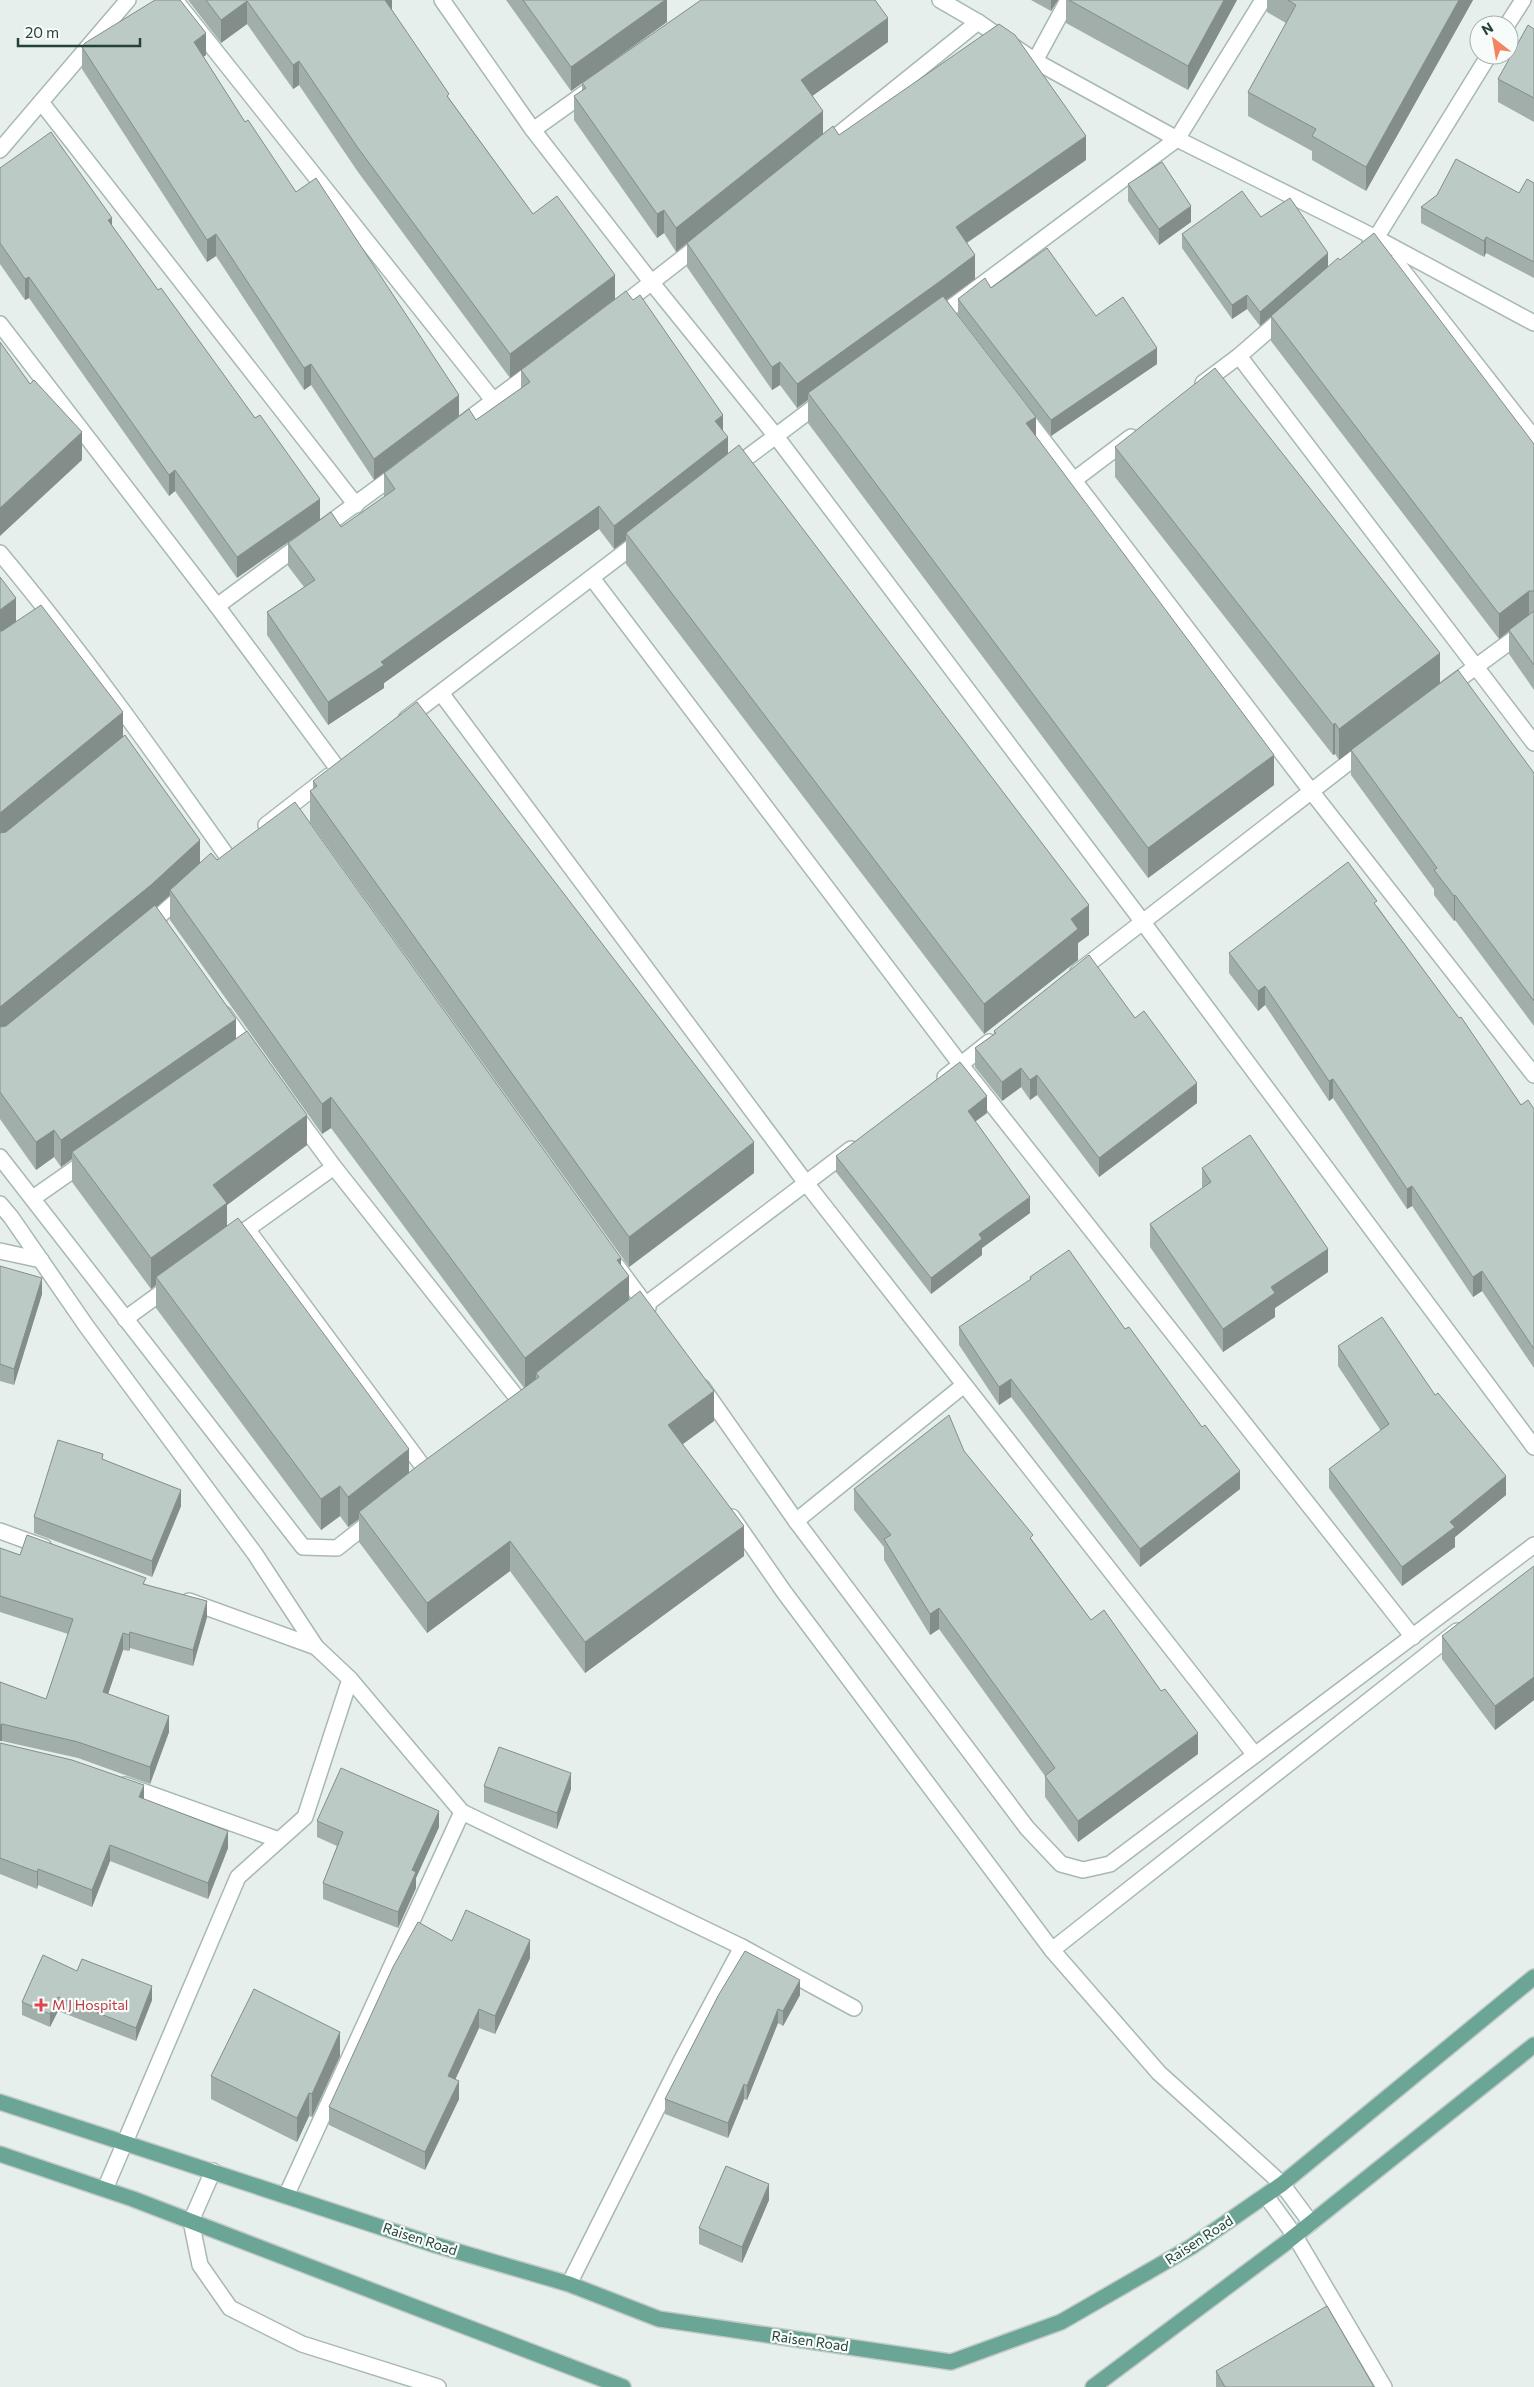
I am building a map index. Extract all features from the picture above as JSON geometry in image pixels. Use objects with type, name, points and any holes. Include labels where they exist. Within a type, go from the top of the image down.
[{"type":"main road","name":"Raisen Road","points":[[0,2102],[432,2244],[569,2284],[659,2319],[951,2362],[1061,2322],[1191,2247],[1282,2184],[1534,1977]]},
{"type":"main road","points":[[1093,2387],[1295,2236],[1534,2045]]},
{"type":"main road","points":[[0,2154],[105,2189],[191,2221],[622,2387]]},
{"type":"street","points":[[0,150],[128,0]]},
{"type":"street","points":[[175,0],[493,400]]},
{"type":"street","points":[[442,0],[533,130],[652,283],[775,435],[1142,921],[1534,1447]]},
{"type":"street","points":[[940,0],[978,22],[1035,60],[1177,139],[1376,238],[1534,323]]},
{"type":"street","points":[[1035,60],[1068,0]]},
{"type":"street","points":[[928,324],[1177,139],[1263,0]]},
{"type":"street","points":[[1513,15],[1523,0]]},
{"type":"street","points":[[815,152],[978,22]]},
{"type":"street","points":[[1362,250],[1376,238],[1483,65]]},
{"type":"street","points":[[533,130],[605,79]]},
{"type":"street","points":[[41,102],[356,505]]},
{"type":"street","points":[[604,318],[652,283],[714,233]]},
{"type":"street","points":[[1376,238],[1534,438]]},
{"type":"street","points":[[1192,391],[1239,356],[1297,306]]},
{"type":"street","points":[[945,313],[956,328]]},
{"type":"street","points":[[0,324],[217,606],[338,769]]},
{"type":"street","points":[[1239,356],[1534,743]]},
{"type":"street","points":[[447,435],[548,359]]},
{"type":"street","points":[[722,477],[775,435],[840,388]]},
{"type":"street","points":[[1015,404],[1311,791],[1534,1075]]},
{"type":"street","points":[[1074,480],[1145,427]]},
{"type":"street","points":[[217,606],[409,464]]},
{"type":"street","points":[[393,728],[653,530]]},
{"type":"street","points":[[0,552],[49,611],[142,736],[227,856]]},
{"type":"street","points":[[592,578],[960,1065],[1413,1637]]},
{"type":"street","points":[[35,622],[49,611]]},
{"type":"street","points":[[1436,696],[1534,624]]},
{"type":"street","points":[[441,693],[806,1183],[1255,1756]]},
{"type":"street","points":[[127,748],[142,736]]},
{"type":"street","points":[[1066,981],[1381,738]]},
{"type":"street","points":[[258,831],[354,758]]},
{"type":"street","points":[[288,807],[300,823]]},
{"type":"street","points":[[213,868],[242,844]]},
{"type":"street","points":[[135,937],[160,923],[192,887]]},
{"type":"street","points":[[215,1000],[261,1065]]},
{"type":"street","points":[[930,1089],[998,1035]]},
{"type":"street","points":[[233,1060],[249,1050]]},
{"type":"street","points":[[289,1104],[334,1167],[522,1404]]},
{"type":"street","points":[[622,1323],[860,1142]]},
{"type":"street","points":[[33,1198],[105,1149]]},
{"type":"street","points":[[0,1157],[303,1548],[337,1548],[384,1512]]},
{"type":"street","points":[[224,1246],[334,1167]]},
{"type":"street","points":[[0,1204],[87,1327],[255,1554],[316,1647],[350,1679],[462,1812],[742,1947],[854,2008]]},
{"type":"street","points":[[247,1229],[434,1473],[415,1488]]},
{"type":"street","points":[[0,1251],[41,1260]]},
{"type":"street","points":[[611,1257],[656,1321]]},
{"type":"street","points":[[125,1319],[186,1274]]},
{"type":"street","points":[[696,1377],[796,1521],[1027,1828],[1061,1864],[1083,1870],[1110,1864],[1534,1545]]},
{"type":"street","points":[[796,1521],[964,1385]]},
{"type":"street","points":[[506,1416],[537,1391]]},
{"type":"street","points":[[727,1509],[790,1600],[1052,1950],[1159,2073],[1282,2184],[1311,2223]]},
{"type":"street","points":[[0,1531],[56,1551]]},
{"type":"street","points":[[176,1596],[316,1647]]},
{"type":"street","points":[[1052,1950],[1472,1619]]},
{"type":"street","points":[[105,2189],[238,1877],[305,1817],[350,1679]]},
{"type":"street","points":[[112,1781],[279,1840]]},
{"type":"street","points":[[286,2196],[462,1812]]},
{"type":"street","points":[[569,2284],[681,2061],[742,1947]]},
{"type":"street","points":[[213,2172],[191,2221],[200,2264],[230,2308],[302,2344],[438,2387]]},
{"type":"street","points":[[1266,2196],[1295,2236],[1384,2387]]},
{"type":"building","points":[[155,0],[180,0],[206,33],[194,42],[245,122],[248,120],[296,192],[316,178],[459,395],[374,459],[311,364],[304,368],[216,234],[207,240],[82,47],[85,43]]},
{"type":"building","points":[[206,0],[385,0],[449,94],[447,96],[533,214],[557,196],[615,275],[510,354],[358,148],[299,61],[293,65],[247,1],[221,20]]},
{"type":"building","points":[[523,0],[665,0],[571,67]]},
{"type":"building","points":[[701,0],[875,0],[888,18],[801,80],[823,111],[676,228],[664,210],[657,214],[574,96],[586,88],[582,83]]},
{"type":"building","points":[[1069,0],[1224,0],[1188,66]]},
{"type":"building","points":[[1288,0],[1459,0],[1366,167],[1312,136],[1316,129],[1248,92],[1296,5]]},
{"type":"building","points":[[999,24],[1015,35],[1086,136],[956,227],[975,255],[797,384],[780,362],[772,367],[687,243],[833,126],[839,135]]},
{"type":"building","points":[[1528,25],[1534,29],[1534,98],[1498,79],[1506,65],[1519,65],[1519,41]]},
{"type":"building","points":[[51,132],[112,218],[108,220],[158,290],[161,288],[255,418],[260,415],[320,499],[237,557],[175,470],[169,475],[29,277],[25,279],[0,243],[0,168]]},
{"type":"building","points":[[1456,159],[1519,193],[1527,179],[1534,183],[1534,262],[1486,237],[1484,241],[1421,207],[1437,195]]},
{"type":"building","points":[[1162,162],[1191,206],[1159,229],[1128,184]]},
{"type":"building","points":[[1242,191],[1261,217],[1290,198],[1328,253],[1260,312],[1247,295],[1232,305],[1182,234]]},
{"type":"building","points":[[1374,233],[1534,444],[1534,591],[1529,591],[1499,614],[1271,316],[1338,258],[1340,260]]},
{"type":"building","points":[[1047,248],[1096,316],[1123,297],[1157,348],[1051,420],[958,299],[985,278],[991,288]]},
{"type":"building","points":[[626,291],[633,300],[640,295],[723,415],[715,421],[728,437],[614,526],[599,506],[381,662],[384,665],[328,702],[267,612],[315,580],[288,543],[331,512],[341,527],[395,489],[384,473],[469,409],[476,420],[530,382],[521,370]]},
{"type":"building","points":[[943,296],[1036,417],[1026,423],[1274,755],[1148,848],[808,393]]},
{"type":"building","points":[[0,342],[30,384],[34,380],[82,432],[0,508]]},
{"type":"building","points":[[1215,368],[1440,653],[1339,729],[1335,723],[1333,725],[1115,447]]},
{"type":"building","points":[[739,445],[1089,905],[1071,919],[1078,929],[984,1004],[626,533]]},
{"type":"building","points":[[0,577],[16,598],[0,610]]},
{"type":"building","points":[[41,605],[123,712],[0,813],[0,631]]},
{"type":"building","points":[[1534,611],[1534,665],[1509,630]]},
{"type":"building","points":[[1458,670],[1534,773],[1534,1001],[1455,895],[1434,870],[1437,868],[1351,750]]},
{"type":"building","points":[[417,702],[754,1142],[629,1237],[310,791],[317,786],[313,781]]},
{"type":"building","points":[[125,735],[200,840],[151,885],[0,1007],[0,833],[6,832]]},
{"type":"building","points":[[295,802],[621,1258],[617,1260],[629,1276],[525,1358],[331,1097],[322,1104],[170,890],[211,853],[217,860]]},
{"type":"building","points":[[1348,862],[1377,901],[1374,903],[1459,1018],[1461,1017],[1521,1105],[1528,1100],[1534,1109],[1534,1349],[1482,1271],[1473,1277],[1412,1186],[1407,1189],[1333,1079],[1329,1081],[1265,986],[1258,991],[1229,953]]},
{"type":"building","points":[[155,905],[236,1019],[61,1140],[54,1130],[36,1142],[0,1092],[0,1027],[6,1026]]},
{"type":"building","points":[[1089,955],[1135,1018],[1144,1011],[1197,1083],[1099,1158],[1037,1075],[1030,1080],[1021,1068],[1002,1082],[975,1048],[996,1033],[994,1031]]},
{"type":"building","points":[[247,1031],[307,1115],[213,1185],[227,1203],[151,1258],[72,1152]]},
{"type":"building","points":[[960,1062],[987,1096],[968,1111],[1030,1197],[979,1234],[982,1239],[931,1278],[836,1156]]},
{"type":"building","points":[[1250,1135],[1328,1249],[1271,1287],[1275,1293],[1223,1329],[1150,1224],[1211,1182],[1202,1168]]},
{"type":"building","points":[[238,1218],[409,1449],[348,1497],[340,1486],[321,1499],[156,1277]]},
{"type":"building","points":[[1069,1250],[1125,1329],[1129,1327],[1202,1427],[1205,1425],[1240,1471],[1140,1549],[1011,1379],[999,1387],[959,1327],[1031,1279],[1030,1277]]},
{"type":"building","points":[[0,1266],[42,1278],[14,1369],[0,1364]]},
{"type":"building","points":[[640,1291],[714,1391],[668,1425],[744,1526],[585,1642],[510,1541],[427,1603],[359,1512],[420,1464],[539,1377],[536,1373]]},
{"type":"building","points":[[1382,1317],[1435,1395],[1438,1393],[1506,1476],[1450,1522],[1455,1527],[1402,1567],[1329,1469],[1389,1424],[1338,1346]]},
{"type":"building","points":[[949,1415],[964,1451],[1033,1535],[1030,1538],[1091,1620],[1104,1610],[1161,1691],[1165,1689],[1198,1733],[1078,1821],[1045,1776],[1055,1768],[939,1608],[930,1614],[884,1539],[891,1535],[854,1489]]},
{"type":"building","points":[[58,1440],[103,1454],[102,1459],[181,1490],[152,1561],[34,1517]]},
{"type":"building","points":[[27,1535],[146,1578],[143,1584],[207,1601],[193,1650],[130,1632],[129,1635],[123,1633],[103,1692],[169,1716],[150,1767],[78,1742],[0,1725],[0,1682],[46,1699],[73,1619],[0,1596],[0,1548],[20,1555]]},
{"type":"building","points":[[1534,1566],[1534,1677],[1495,1706],[1442,1636]]},
{"type":"building","points":[[0,1743],[72,1760],[144,1785],[139,1797],[228,1831],[208,1883],[110,1845],[92,1890],[38,1869],[37,1872],[0,1858]]},
{"type":"building","points":[[499,1747],[571,1773],[557,1813],[484,1786]]},
{"type":"building","points":[[341,1768],[439,1811],[412,1870],[416,1872],[398,1912],[323,1883],[343,1832],[317,1821]]},
{"type":"building","points":[[466,1910],[530,1940],[495,2016],[479,2009],[448,2076],[459,2081],[425,2152],[329,2107],[393,1967],[418,1922],[452,1941]]},
{"type":"building","points":[[745,1951],[800,1980],[783,2011],[778,2009],[747,2086],[744,2084],[728,2123],[665,2099],[718,1996]]},
{"type":"building","points":[[43,1955],[77,1971],[82,1959],[152,1986],[136,2028],[58,1997],[50,2014],[22,2002]]},
{"type":"building","points":[[254,1989],[340,2032],[312,2094],[309,2093],[297,2118],[211,2076]]},
{"type":"building","points":[[726,2166],[769,2184],[742,2247],[699,2228]]},
{"type":"building","points":[[1327,2306],[1374,2387],[1225,2387],[1216,2371]]},
{"type":"place","name":"M J Hospital","points":[[41,2005]]}]
